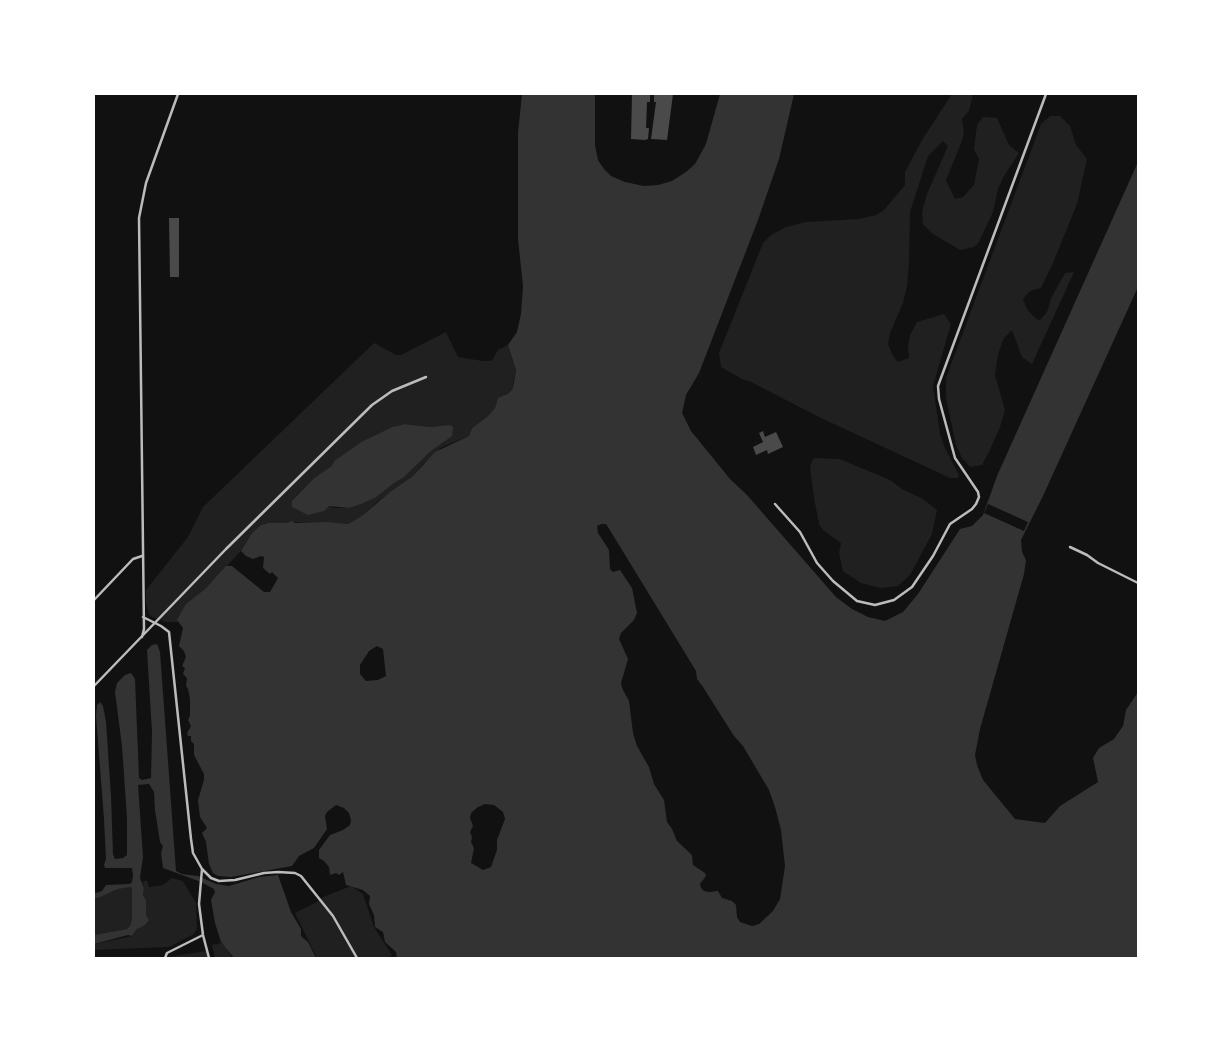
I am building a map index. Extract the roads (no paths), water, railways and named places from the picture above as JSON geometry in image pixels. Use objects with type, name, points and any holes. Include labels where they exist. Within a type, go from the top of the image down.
[{"type":"street","points":[[142,637],[139,218],[146,183],[178,94]]},
{"type":"street","points":[[775,504],[800,532],[817,563],[833,581],[857,601],[875,605],[894,600],[912,587],[933,556],[950,524],[972,509],[976,504],[980,497],[955,458],[937,392],[938,386],[1046,94]]},
{"type":"street","points":[[94,686],[226,549],[372,405],[392,391],[426,377]]},
{"type":"street","points":[[1070,547],[1138,583]]},
{"type":"street","points":[[94,600],[133,559],[142,556]]},
{"type":"street","points":[[143,617],[169,632],[190,840],[193,853],[202,869],[211,878],[219,880],[235,880],[278,872],[295,873],[301,876],[333,916],[358,958]]},
{"type":"street","points":[[202,869],[199,904],[203,935],[209,958]]},
{"type":"street","points":[[165,958],[167,953],[203,935]]}]
